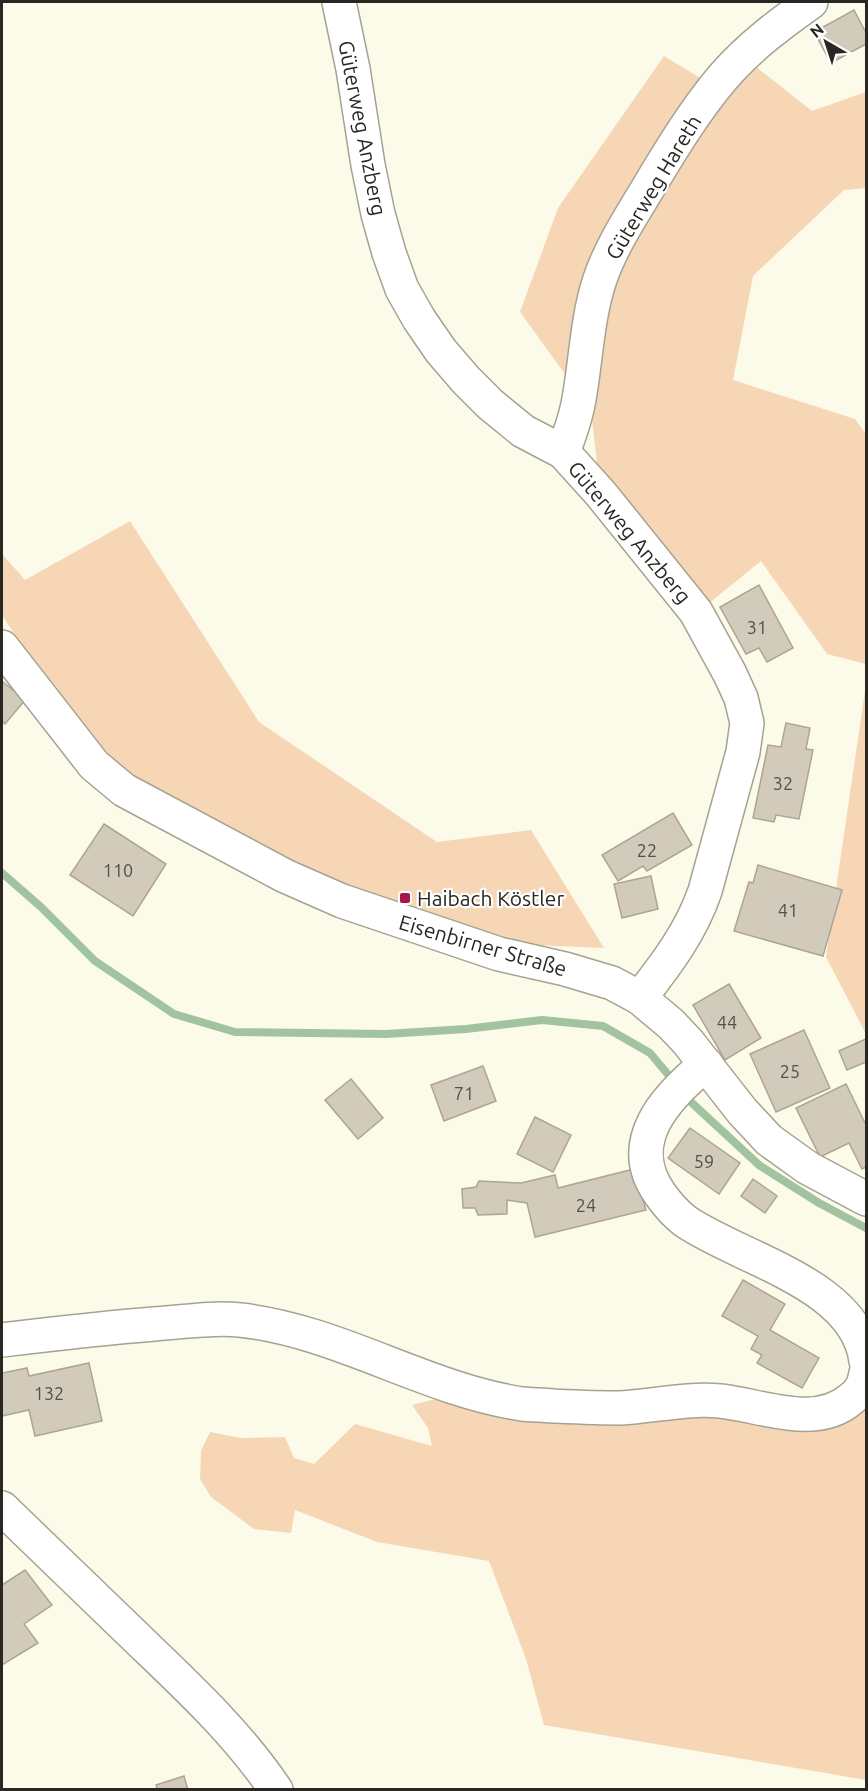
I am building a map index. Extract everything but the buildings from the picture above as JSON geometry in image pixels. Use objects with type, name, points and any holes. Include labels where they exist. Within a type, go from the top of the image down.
[{"type":"street","name":"Güterweg Anzberg","points":[[339,2],[378,214],[402,289],[419,319],[441,351],[490,404],[523,431],[563,452],[601,494],[696,612],[741,698],[747,723],[743,752],[698,913],[685,937],[640,998]]},
{"type":"street","name":"Güterweg Hareth","points":[[563,452],[573,427],[579,400],[589,322],[599,281],[623,229],[695,113],[725,75],[788,18],[811,2]]},
{"type":"street","name":"Eisenbirner Straße","points":[[2,647],[94,765],[124,790],[285,876],[342,901],[499,954],[565,969],[612,984],[640,998],[688,1042],[689,1079],[742,1111],[769,1140],[808,1168],[867,1199]]},
{"type":"street","points":[[2,1340],[184,1321],[238,1320],[317,1336],[467,1391],[522,1404],[621,1408],[718,1401],[794,1414],[818,1414],[834,1410],[847,1403],[865,1380],[864,1346],[854,1327],[832,1303],[814,1289],[685,1220],[666,1202],[654,1185],[648,1169],[645,1147],[648,1133],[666,1102],[689,1079]]},
{"type":"street","points":[[2,1508],[232,1733],[276,1790]]},
{"type":"shaded area","points":[[664,56],[715,87],[746,59],[812,111],[866,92],[866,188],[844,190],[753,276],[733,380],[855,419],[866,434],[866,664],[827,654],[761,561],[697,613],[599,481],[591,410],[520,312],[558,208]]},
{"type":"shaded area","points":[[130,521],[259,722],[437,842],[531,830],[604,948],[508,944],[374,902],[127,778],[59,703],[2,615],[2,554],[25,580]]},
{"type":"shaded area","points":[[866,684],[866,1034],[826,957]]},
{"type":"shaded area","points":[[866,1377],[866,1780],[544,1725],[526,1659],[489,1561],[377,1542],[295,1510],[291,1533],[254,1529],[211,1497],[200,1479],[201,1451],[210,1432],[241,1438],[285,1437],[294,1458],[314,1464],[355,1424],[432,1446],[428,1428],[412,1405],[459,1393],[836,1404]]},
{"type":"waterway","points":[[2,873],[41,907],[95,961],[174,1014],[235,1032],[386,1034],[466,1029],[542,1020],[603,1026],[650,1053],[676,1084]]},
{"type":"waterway","points":[[684,1094],[759,1165],[819,1203],[866,1228]]},
{"type":"place","name":"Haibach Köstler","points":[[405,898]]}]
